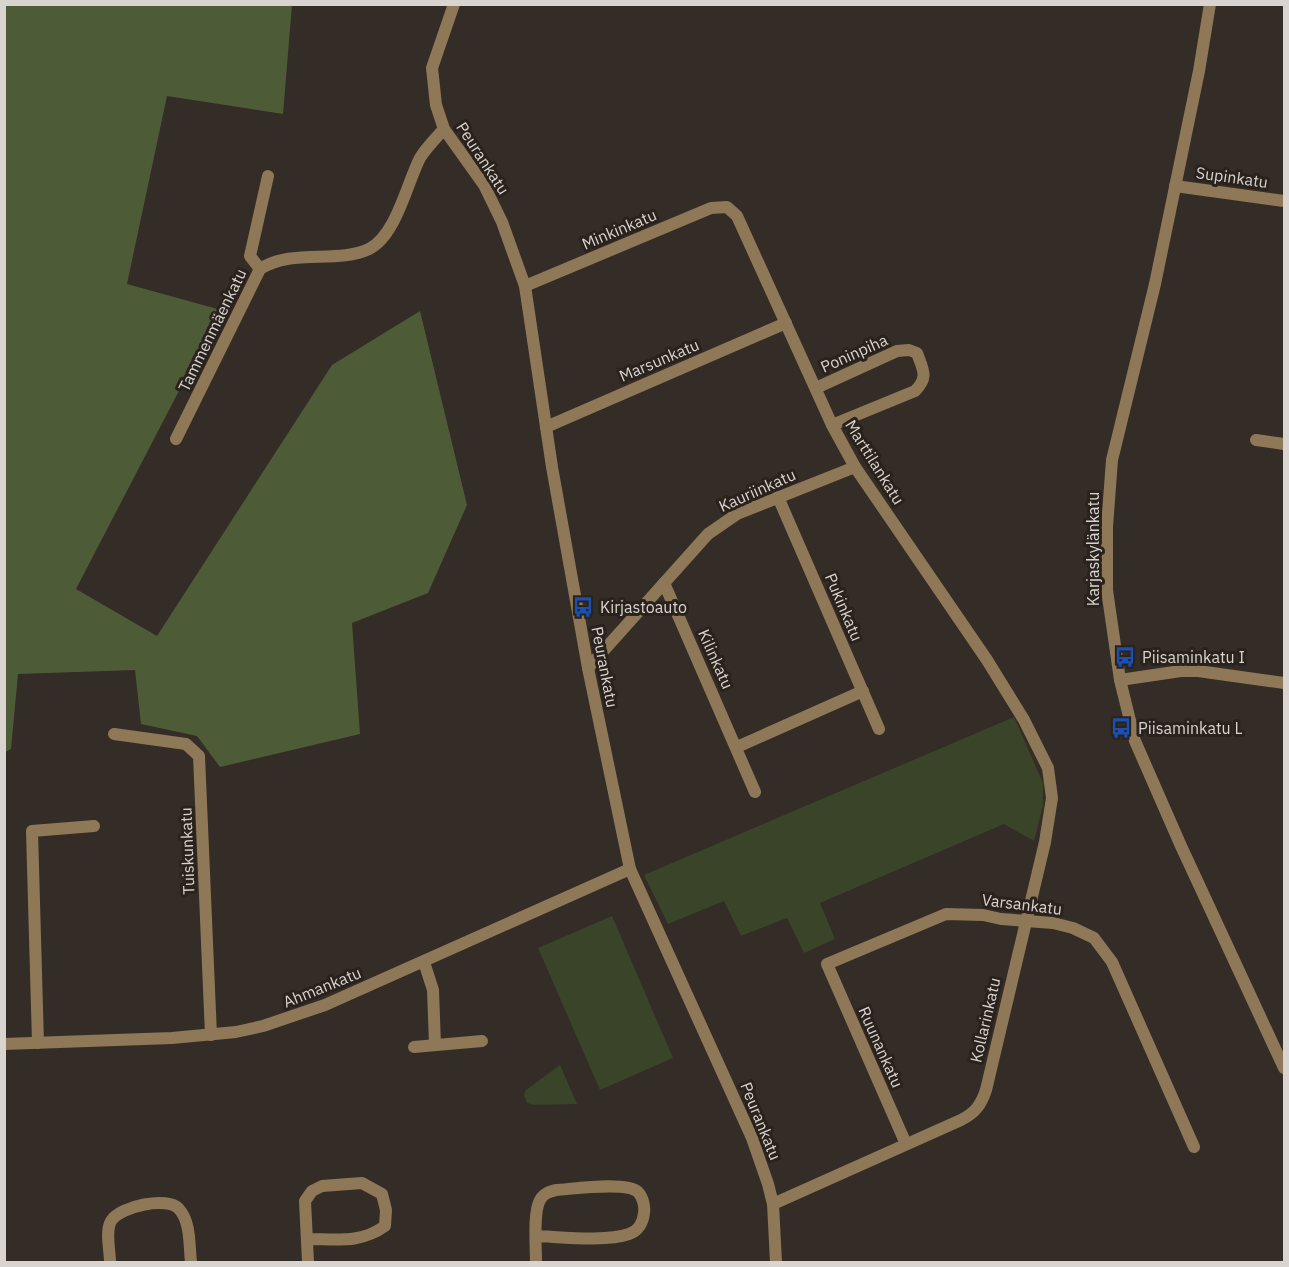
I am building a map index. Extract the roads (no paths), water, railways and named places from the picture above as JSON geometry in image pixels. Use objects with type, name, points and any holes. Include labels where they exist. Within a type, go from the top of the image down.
[{"type":"street","name":"Peurankatu","points":[[454,4],[432,68],[436,105],[444,129],[484,185],[502,222],[525,286],[546,427],[588,668],[630,869],[752,1138],[773,1204],[776,1263]]},
{"type":"street","name":"Karjaskylänkatu","points":[[1210,4],[1199,71],[1155,284],[1112,460],[1106,570],[1110,622],[1120,680],[1131,726],[1143,761],[1284,1068]]},
{"type":"street","name":"Tammenmäenkatu","points":[[176,440],[260,269],[278,260],[353,254],[369,249],[381,239],[393,222],[421,156],[444,129]]},
{"type":"street","points":[[260,269],[250,256],[268,176]]},
{"type":"street","name":"Supinkatu","points":[[1175,186],[1284,201]]},
{"type":"street","name":"Minkinkatu","points":[[525,286],[711,208],[727,207]]},
{"type":"street","name":"Marttilankatu","points":[[727,207],[737,216],[832,425],[855,466],[987,660],[1024,720]]},
{"type":"street","name":"Marsunkatu","points":[[546,427],[786,323]]},
{"type":"street","name":"Poninpiha","points":[[816,388],[897,351],[909,350],[917,353],[924,373],[923,383],[915,391],[832,425]]},
{"type":"street","points":[[1256,440],[1284,444]]},
{"type":"street","name":"Kauriinkatu","points":[[588,668],[708,534],[736,514],[855,466]]},
{"type":"street","name":"Pukinkatu","points":[[778,497],[879,729]]},
{"type":"street","name":"Kilinkatu","points":[[664,583],[755,792]]},
{"type":"street","points":[[1120,680],[1181,671],[1198,671],[1284,683]]},
{"type":"street","points":[[737,747],[862,691]]},
{"type":"street","name":"Kollarinkatu","points":[[773,1204],[966,1118],[981,1103],[1045,842],[1052,792],[1048,768],[1024,720]]},
{"type":"street","name":"Tuiskunkatu","points":[[114,734],[186,744],[199,756],[211,1035]]},
{"type":"street","points":[[38,1043],[32,831],[94,826]]},
{"type":"street","name":"Ahmankatu","points":[[4,1044],[211,1035],[254,1028],[286,1019],[424,962],[630,869]]},
{"type":"street","name":"Varsankatu","points":[[828,963],[946,914],[983,915],[1025,922],[1053,923],[1090,935],[1103,947],[1112,962],[1194,1147]]},
{"type":"street","points":[[424,962],[433,990],[435,1045]]},
{"type":"street","name":"Ruunankatu","points":[[828,963],[906,1144]]},
{"type":"street","points":[[414,1047],[482,1041]]},
{"type":"street","points":[[307,1239],[360,1239],[373,1235],[385,1226],[386,1210],[382,1194],[362,1183],[322,1186],[312,1191],[305,1201],[308,1263]]},
{"type":"street","points":[[536,1236],[615,1238],[631,1233],[640,1226],[645,1214],[644,1203],[638,1192],[626,1186],[556,1190],[546,1193],[540,1199],[537,1208],[536,1236],[536,1263]]},
{"type":"street","points":[[110,1263],[109,1230],[115,1217],[127,1208],[137,1205],[170,1204],[179,1208],[186,1220],[191,1263]]},
{"type":"place","name":"Kirjastoauto","points":[[583,607]]},
{"type":"place","name":"Piisaminkatu I","points":[[1125,657]]},
{"type":"place","name":"Piisaminkatu L","points":[[1121,728]]}]
